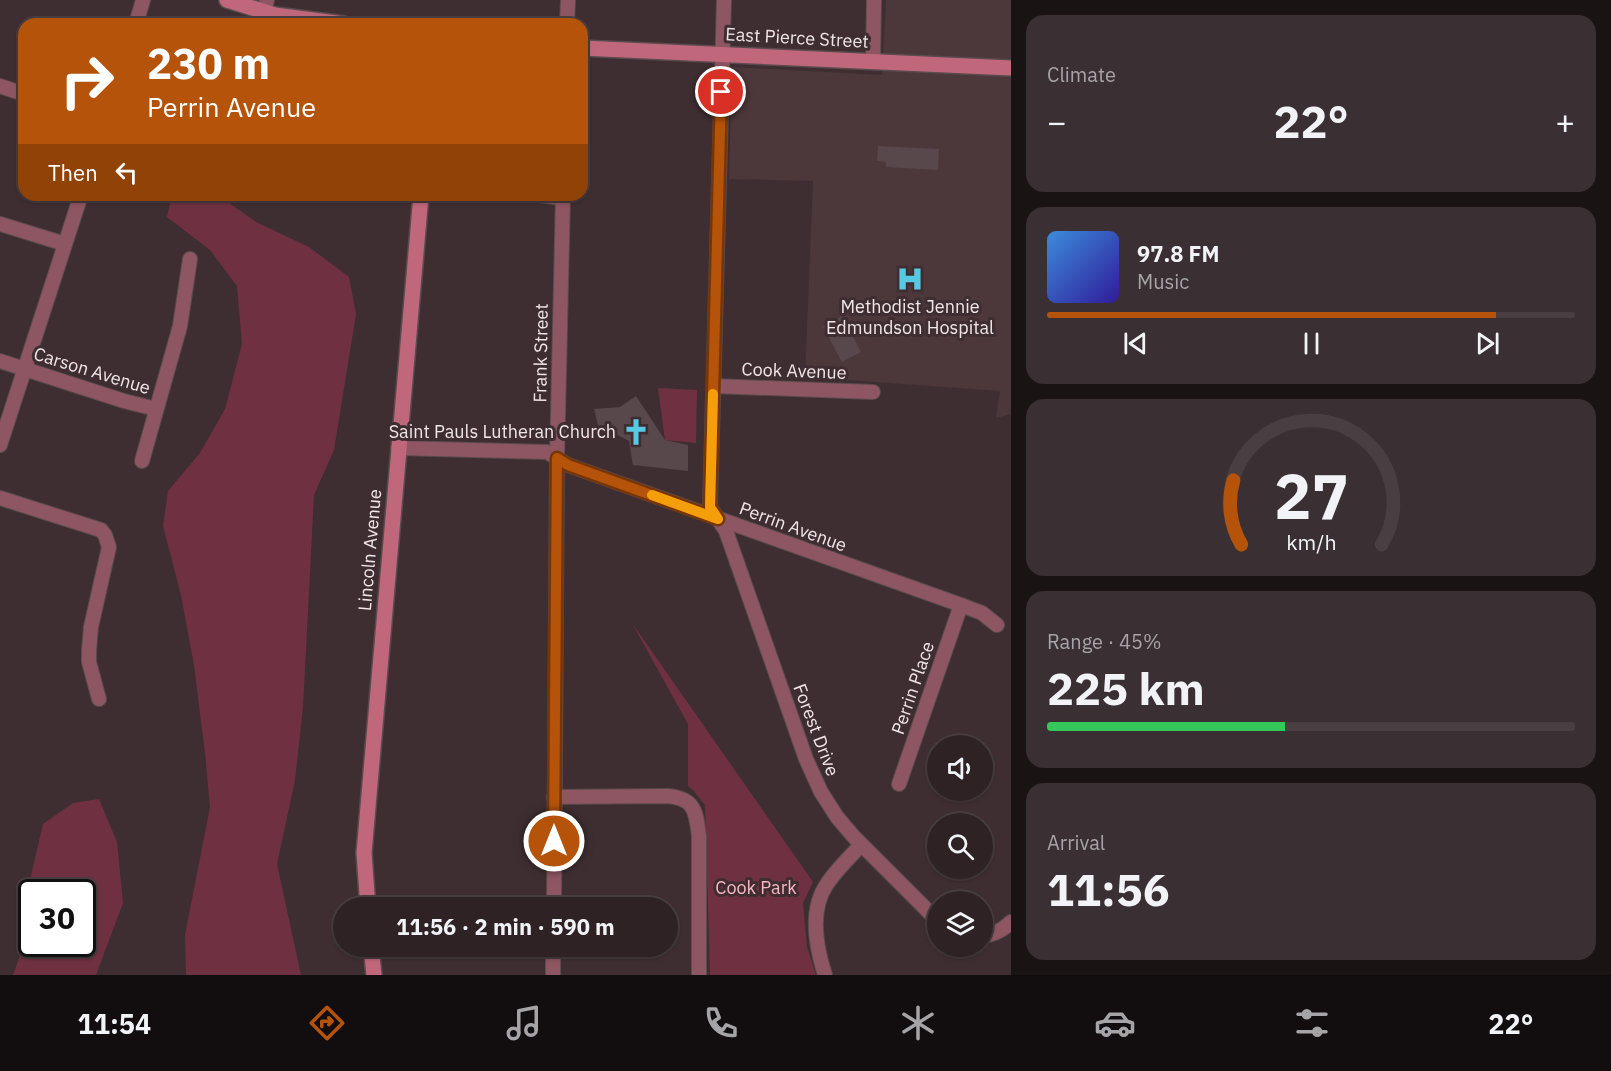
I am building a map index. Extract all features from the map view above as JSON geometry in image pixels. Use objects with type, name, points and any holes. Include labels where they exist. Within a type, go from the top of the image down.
[{"type":"street","points":[[138,18],[143,0]]},
{"type":"street","points":[[227,0],[263,12],[298,18]]},
{"type":"street","points":[[567,18],[568,0]]},
{"type":"street","name":"Forest Drive","points":[[724,0],[710,507],[726,531],[806,759],[820,792],[837,817],[861,845],[927,910]]},
{"type":"street","points":[[873,61],[874,0]]},
{"type":"street","name":"East Pierce Street","points":[[588,48],[1011,68]]},
{"type":"street","points":[[0,86],[18,92]]},
{"type":"street","points":[[0,445],[79,201]]},
{"type":"street","name":"Lincoln Avenue","points":[[367,897],[364,853],[420,201]]},
{"type":"street","name":"Frank Street","points":[[554,897],[557,458],[562,201]]},
{"type":"street","points":[[0,224],[65,244]]},
{"type":"street","points":[[156,409],[180,326],[190,259]]},
{"type":"street","name":"Carson Avenue","points":[[0,361],[113,398],[156,409],[142,461]]},
{"type":"street","name":"Cook Avenue","points":[[714,386],[873,392]]},
{"type":"street","name":"Perrin Avenue","points":[[398,448],[547,452],[568,465],[961,605],[982,614],[997,626]]},
{"type":"street","points":[[0,498],[101,530],[105,535],[110,547],[89,650],[89,662],[99,699]]},
{"type":"street","name":"Perrin Place","points":[[900,784],[961,605]]},
{"type":"street","points":[[554,797],[678,796],[694,808],[699,837],[699,975]]},
{"type":"street","points":[[825,975],[815,923],[819,900],[827,884],[861,845]]},
{"type":"street","points":[[993,933],[1005,928],[1011,922]]},
{"type":"street","points":[[372,957],[374,975]]},
{"type":"street","points":[[553,957],[553,975]]},
{"type":"shaded area","name":"Methodist Jennie Edmundson Hospital","points":[[886,0],[1011,0],[1011,414],[996,418],[1000,391],[805,377],[813,181],[729,179],[732,67],[882,75]]},
{"type":"green space","points":[[171,201],[226,201],[256,222],[309,247],[349,277],[356,314],[334,450],[314,495],[303,707],[295,780],[277,864],[301,975],[186,975],[185,935],[210,807],[194,665],[181,595],[163,526],[168,491],[200,453],[225,409],[242,344],[237,286],[210,250],[167,217]]},
{"type":"green space","points":[[658,388],[697,390],[696,443],[665,440]]},
{"type":"green space","name":"Cook Park","points":[[632,623],[813,882],[803,903],[807,947],[816,975],[710,975],[705,805],[688,786],[688,724]]},
{"type":"green space","points":[[99,799],[117,842],[123,903],[96,975],[13,975],[19,957],[96,957],[96,879],[31,879],[43,824],[73,803]]},
{"type":"building","points":[[878,146],[939,149],[938,170],[886,167],[886,162],[877,161]]},
{"type":"building","points":[[842,316],[861,352],[842,362],[823,327]]},
{"type":"building","name":"Saint Pauls Lutheran Church","points":[[636,396],[665,440],[688,445],[688,471],[633,465],[629,441],[598,425],[594,409],[620,407]]},
{"type":"slow traffic","points":[[652,495],[718,519],[710,507],[713,394]]},
{"type":"place","name":"Methodist Jennie Edmundson Hospital","points":[[910,279]]},
{"type":"place","name":"Saint Pauls Lutheran Church","points":[[636,432]]},
{"type":"route","points":[[554,841],[557,458],[568,465],[718,519],[710,507],[721,92]]}]
